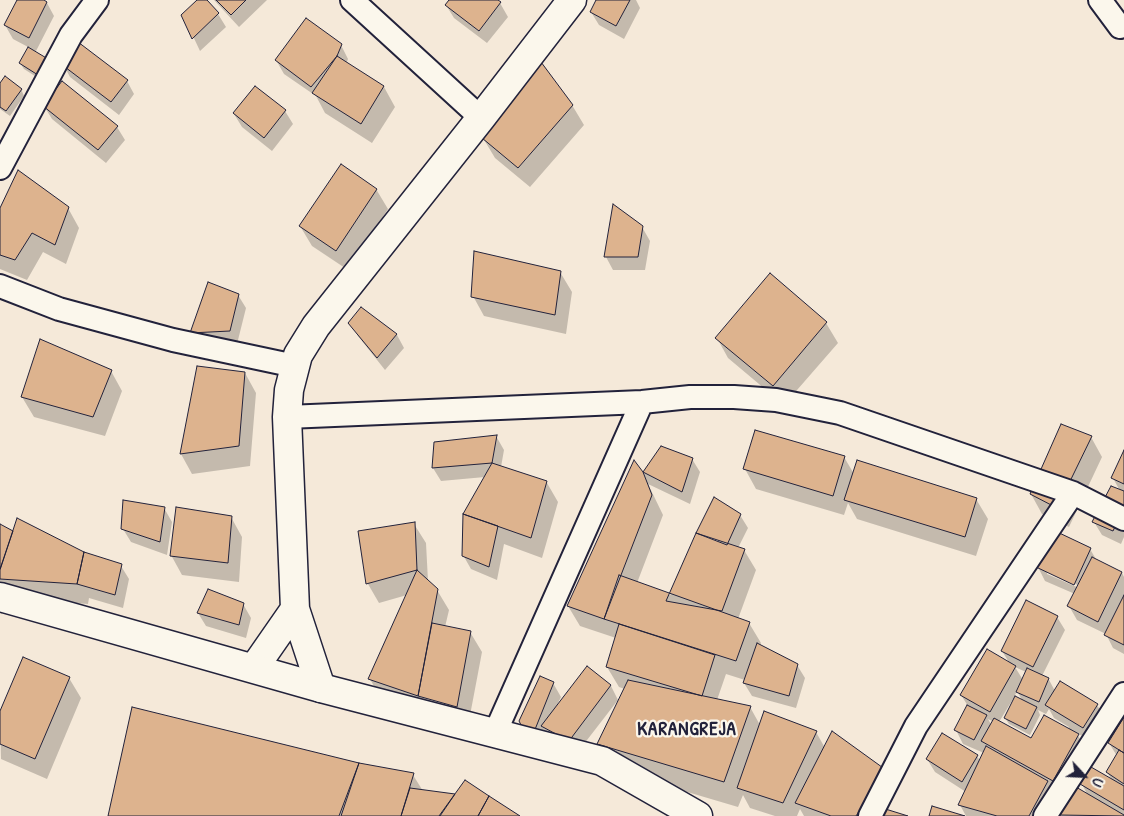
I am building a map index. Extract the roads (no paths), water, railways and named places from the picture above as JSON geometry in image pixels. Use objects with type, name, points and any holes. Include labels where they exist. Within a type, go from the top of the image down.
[{"type":"street","points":[[0,168],[71,35],[97,0]]},
{"type":"street","points":[[352,0],[481,118]]},
{"type":"street","points":[[322,688],[295,609],[287,417],[289,390],[294,366],[298,355],[316,326],[572,0]]},
{"type":"street","points":[[1100,0],[1120,27]]},
{"type":"street","points":[[0,286],[59,309],[173,340],[294,366]]},
{"type":"street","points":[[287,417],[642,402],[690,397],[734,397],[776,400],[840,413],[1073,493],[1124,520]]},
{"type":"street","points":[[495,733],[642,402]]},
{"type":"street","points":[[870,816],[916,726],[1073,493]]},
{"type":"street","points":[[0,597],[322,688],[602,761],[698,816]]},
{"type":"street","points":[[254,668],[295,609]]},
{"type":"street","points":[[1046,816],[1124,694]]},
{"type":"district","name":"KARANGREJA","points":[[687,730]]}]
